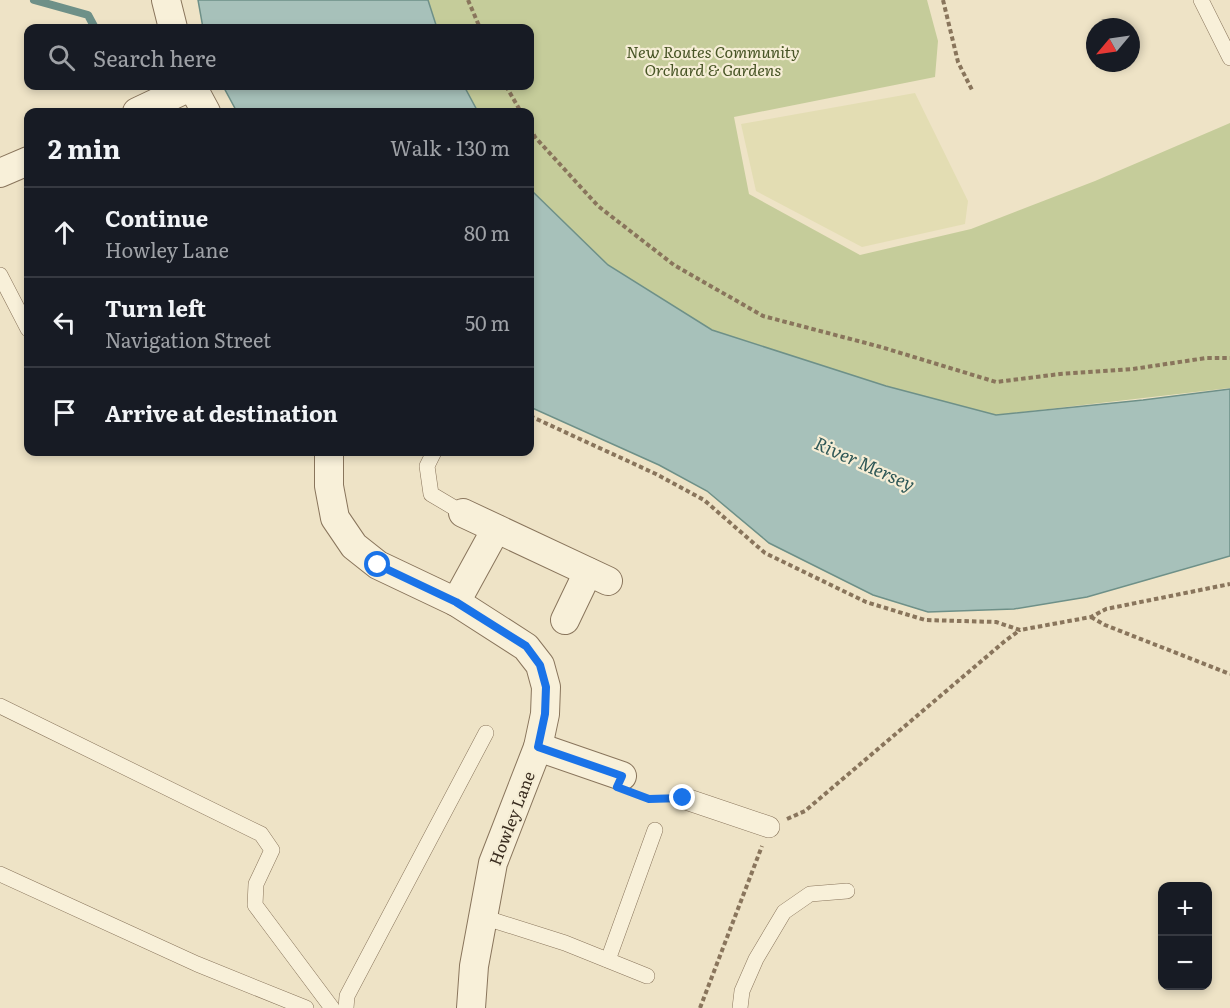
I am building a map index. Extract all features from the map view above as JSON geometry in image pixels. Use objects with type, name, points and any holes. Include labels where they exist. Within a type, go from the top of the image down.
[{"type":"street","points":[[165,0],[172,24]]},
{"type":"street","points":[[145,108],[184,90]]},
{"type":"street","points":[[194,90],[204,108]]},
{"type":"street","points":[[0,173],[24,163]]},
{"type":"street","name":"Howley Lane","points":[[329,456],[329,486],[335,518],[354,546],[378,565],[456,602],[526,646],[540,665],[546,687],[545,714],[538,747],[493,863],[474,966],[471,1008]]},
{"type":"street","points":[[463,513],[598,576],[565,620]]},
{"type":"street","points":[[456,602],[496,529]]},
{"type":"street","points":[[538,747],[622,776]]},
{"type":"street","points":[[683,798],[769,827]]},
{"type":"lane","points":[[1201,0],[1230,58]]},
{"type":"lane","points":[[0,275],[24,319]]},
{"type":"lane","points":[[432,456],[427,466],[431,494],[463,513]]},
{"type":"lane","points":[[0,706],[261,834],[272,850],[256,884],[255,905],[332,1008]]},
{"type":"lane","points":[[346,1008],[347,996],[486,733]]},
{"type":"lane","points":[[608,960],[655,830]]},
{"type":"lane","points":[[0,874],[197,964],[306,1008]]},
{"type":"lane","points":[[740,1008],[742,991],[756,959],[784,912],[810,894],[847,891]]},
{"type":"lane","points":[[483,917],[565,944],[647,976]]},
{"type":"path","points":[[468,0],[478,24]]},
{"type":"path","points":[[943,0],[958,62],[973,92]]},
{"type":"path","points":[[508,90],[519,108]]},
{"type":"path","points":[[534,135],[598,206],[674,265],[763,316],[880,347],[996,382],[1060,374],[1133,369],[1206,358],[1230,358]]},
{"type":"path","points":[[534,418],[656,474],[704,500],[765,553],[866,602],[925,620],[996,622],[1020,630]]},
{"type":"path","points":[[700,1008],[769,827],[805,811],[1020,630],[1091,617],[1106,609],[1230,584]]},
{"type":"path","points":[[1091,617],[1105,625],[1230,674]]},
{"type":"path","points":[[622,776],[617,787],[649,799],[683,798]]},
{"type":"shaded area","points":[[915,93],[968,201],[965,224],[862,247],[756,191],[741,124]]},
{"type":"green space","name":"New Routes Community Orchard & Gardens","points":[[428,0],[927,0],[938,41],[935,77],[734,117],[749,194],[860,255],[971,229],[1095,181],[1230,123],[1230,388],[996,415],[886,386],[712,330],[608,265],[534,193],[534,108],[476,108],[466,90],[534,90],[534,24],[436,24]]},
{"type":"water","points":[[198,0],[428,0],[436,24],[202,24]]},
{"type":"water","points":[[225,90],[466,90],[476,108],[235,108]]},
{"type":"water","name":"River Mersey","points":[[534,193],[608,265],[712,330],[886,386],[996,415],[1230,389],[1230,556],[1087,597],[1014,609],[928,612],[873,595],[769,543],[707,491],[659,465],[534,409]]},
{"type":"waterway","points":[[34,0],[88,15],[93,24]]},
{"type":"route","points":[[378,565],[456,602],[526,646],[540,665],[546,687],[545,714],[538,747],[622,776],[617,787],[649,799],[683,798]]}]
